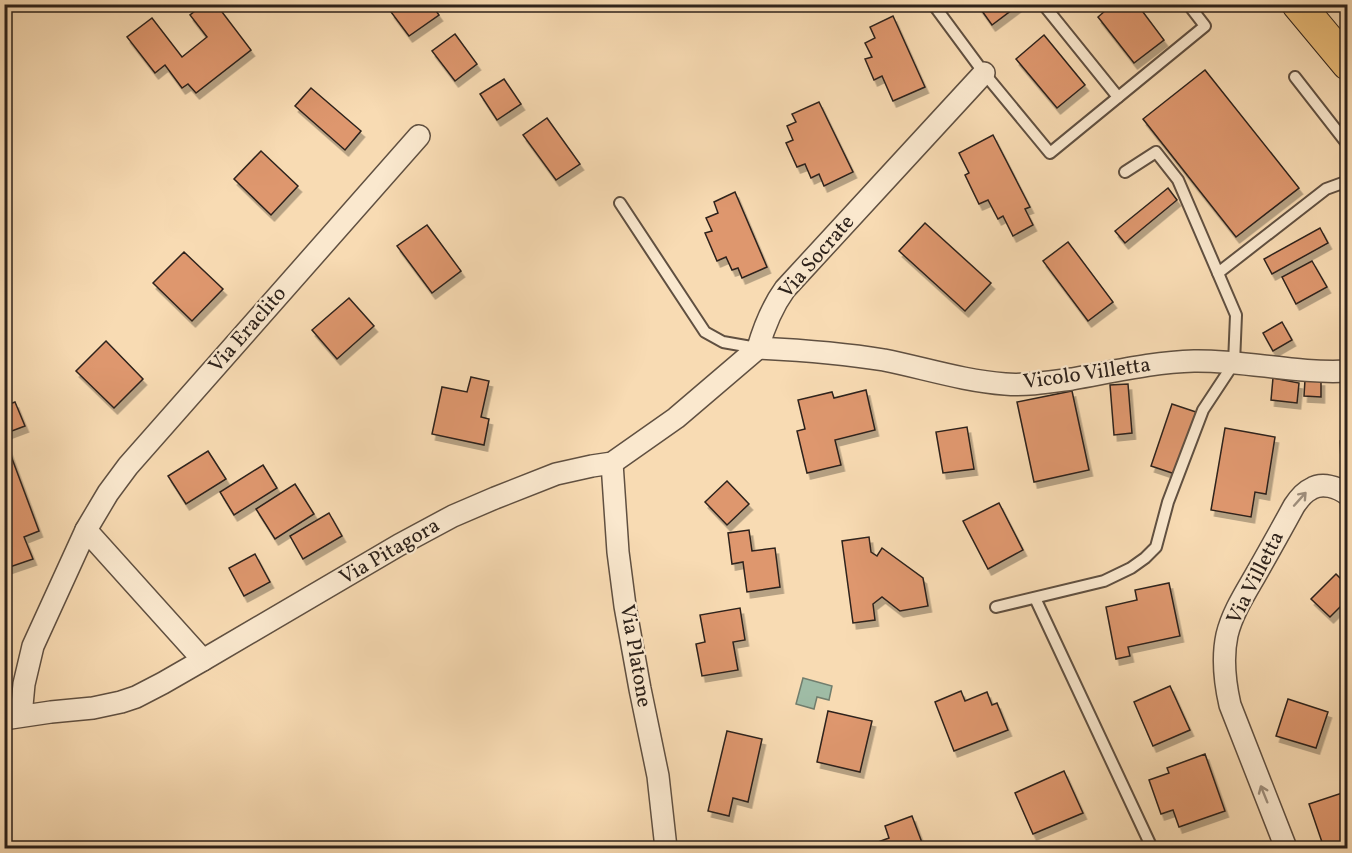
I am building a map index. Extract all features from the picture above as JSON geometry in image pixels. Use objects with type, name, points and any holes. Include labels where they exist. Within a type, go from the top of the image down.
[{"type":"main road","points":[[1298,4],[1347,64]]},
{"type":"street","name":"Via Socrate","points":[[758,348],[770,313],[785,289],[984,73]]},
{"type":"street","name":"Via Eraclito","points":[[13,718],[33,646],[86,530],[117,479],[419,136]]},
{"type":"street","name":"Vicolo Villetta","points":[[758,348],[842,354],[986,382],[1017,385],[1180,362],[1203,361],[1307,371],[1347,371]]},
{"type":"street","name":"Via Pitagora","points":[[13,718],[93,708],[136,697],[453,516],[556,474],[612,463],[676,418],[758,348]]},
{"type":"street","name":"Via Platone","points":[[612,463],[618,552],[625,606],[658,776],[666,849]]},
{"type":"street","name":"Via Villetta","points":[[1286,849],[1230,705],[1225,662],[1227,636],[1240,601],[1301,497],[1318,486],[1331,486],[1347,495]]},
{"type":"street","points":[[86,530],[203,660]]},
{"type":"lane","points":[[933,4],[984,73],[1050,153],[1205,26],[1188,4]]},
{"type":"lane","points":[[1043,4],[1118,97]]},
{"type":"lane","points":[[1295,77],[1347,146]]},
{"type":"lane","points":[[996,607],[1104,581],[1146,558],[1156,547],[1168,502],[1203,410],[1234,363],[1236,315],[1178,180],[1156,152],[1125,172]]},
{"type":"lane","points":[[1218,273],[1326,189],[1347,182]]},
{"type":"lane","points":[[620,204],[705,332],[723,342],[758,348]]},
{"type":"lane","points":[[1035,598],[1152,849]]},
{"type":"shaded area","points":[[803,678],[832,686],[829,700],[817,697],[814,709],[796,704]]},
{"type":"building","points":[[204,4],[216,4],[251,50],[196,93],[188,84],[182,88],[165,65],[155,73],[127,37],[152,18],[182,57],[207,37],[190,15]]},
{"type":"building","points":[[402,4],[431,4],[439,15],[409,36],[391,12]]},
{"type":"building","points":[[977,4],[1020,4],[992,25]]},
{"type":"building","points":[[1113,4],[1137,4],[1164,40],[1134,63],[1098,17]]},
{"type":"building","points":[[893,16],[925,87],[893,101],[882,76],[874,80],[865,59],[872,57],[865,43],[875,38],[870,27]]},
{"type":"building","points":[[455,34],[477,64],[455,81],[432,51]]},
{"type":"building","points":[[1044,35],[1085,85],[1057,108],[1016,59]]},
{"type":"building","points":[[1205,70],[1299,188],[1236,237],[1143,119]]},
{"type":"building","points":[[504,79],[521,104],[497,120],[480,94]]},
{"type":"building","points":[[311,88],[361,131],[345,150],[295,106]]},
{"type":"building","points":[[819,102],[853,172],[824,186],[819,174],[811,178],[805,164],[797,167],[786,143],[793,140],[787,126],[796,122],[792,114]]},
{"type":"building","points":[[547,118],[580,164],[556,180],[523,135]]},
{"type":"building","points":[[993,135],[1030,207],[1025,209],[1033,225],[1013,236],[1003,216],[998,219],[988,200],[979,204],[965,175],[969,173],[959,153]]},
{"type":"building","points":[[261,151],[298,186],[271,215],[234,179]]},
{"type":"building","points":[[1168,188],[1177,200],[1125,243],[1115,231]]},
{"type":"building","points":[[735,192],[767,267],[742,278],[738,268],[732,270],[726,257],[717,261],[705,233],[712,231],[706,218],[718,213],[714,202]]},
{"type":"building","points":[[925,223],[991,283],[965,311],[899,251]]},
{"type":"building","points":[[427,225],[461,271],[432,293],[397,246]]},
{"type":"building","points":[[1320,228],[1328,243],[1272,274],[1264,259]]},
{"type":"building","points":[[1068,242],[1113,302],[1088,321],[1043,261]]},
{"type":"building","points":[[184,252],[223,289],[192,321],[153,283]]},
{"type":"building","points":[[1312,261],[1327,287],[1296,304],[1282,277]]},
{"type":"building","points":[[349,298],[374,326],[337,359],[312,330]]},
{"type":"building","points":[[1282,322],[1292,340],[1273,351],[1263,333]]},
{"type":"building","points":[[106,341],[143,379],[114,408],[76,371]]},
{"type":"building","points":[[471,377],[489,381],[481,417],[489,419],[484,445],[432,434],[442,387],[467,392]]},
{"type":"building","points":[[1273,378],[1299,383],[1297,403],[1271,400]]},
{"type":"building","points":[[1305,380],[1321,380],[1321,397],[1304,396]]},
{"type":"building","points":[[1128,384],[1132,433],[1114,435],[1110,385]]},
{"type":"building","points":[[866,390],[875,430],[835,440],[841,465],[807,473],[797,431],[805,429],[798,400],[832,392],[834,398]]},
{"type":"building","points":[[1072,391],[1089,470],[1034,482],[1017,402]]},
{"type":"building","points":[[15,402],[25,426],[4,434],[4,406]]},
{"type":"building","points":[[1172,404],[1196,412],[1175,474],[1151,466]]},
{"type":"building","points":[[967,427],[974,469],[943,473],[936,432]]},
{"type":"building","points":[[1225,428],[1275,437],[1266,494],[1255,492],[1251,517],[1211,510]]},
{"type":"building","points":[[4,437],[39,531],[24,537],[33,559],[4,569]]},
{"type":"building","points":[[1348,440],[1348,478],[1342,478],[1340,441]]},
{"type":"building","points":[[208,451],[226,479],[186,504],[168,476]]},
{"type":"building","points":[[263,465],[277,488],[234,515],[220,492]]},
{"type":"building","points":[[727,481],[749,504],[727,525],[705,502]]},
{"type":"building","points":[[295,484],[314,514],[275,539],[256,509]]},
{"type":"building","points":[[999,503],[1023,550],[988,569],[963,521]]},
{"type":"building","points":[[329,513],[342,536],[303,559],[290,536]]},
{"type":"building","points":[[749,530],[752,551],[775,548],[780,587],[747,592],[743,562],[732,564],[728,533]]},
{"type":"building","points":[[869,537],[871,552],[877,556],[882,548],[923,578],[928,606],[900,611],[882,597],[873,604],[875,620],[853,623],[842,541]]},
{"type":"building","points":[[255,554],[270,582],[244,596],[229,568]]},
{"type":"building","points":[[1336,574],[1348,586],[1348,599],[1330,617],[1311,599]]},
{"type":"building","points":[[1169,583],[1180,636],[1128,647],[1130,656],[1116,659],[1106,607],[1137,600],[1135,590]]},
{"type":"building","points":[[740,608],[745,640],[733,642],[738,670],[702,676],[696,644],[705,642],[700,615]]},
{"type":"building","points":[[1170,686],[1190,730],[1153,746],[1134,702]]},
{"type":"building","points":[[961,691],[965,701],[987,692],[992,705],[997,703],[1008,730],[954,751],[935,702]]},
{"type":"building","points":[[1288,699],[1328,712],[1316,748],[1276,736]]},
{"type":"building","points":[[828,711],[872,721],[860,772],[817,762]]},
{"type":"building","points":[[727,731],[762,739],[748,802],[733,798],[729,816],[708,811]]},
{"type":"building","points":[[1205,754],[1225,811],[1179,827],[1173,810],[1161,814],[1149,780],[1169,773],[1167,768]]},
{"type":"building","points":[[1064,771],[1083,813],[1033,834],[1015,793]]},
{"type":"building","points":[[1348,791],[1348,843],[1324,848],[1309,804]]},
{"type":"building","points":[[912,816],[924,848],[880,848],[878,842],[889,838],[885,826]]}]
